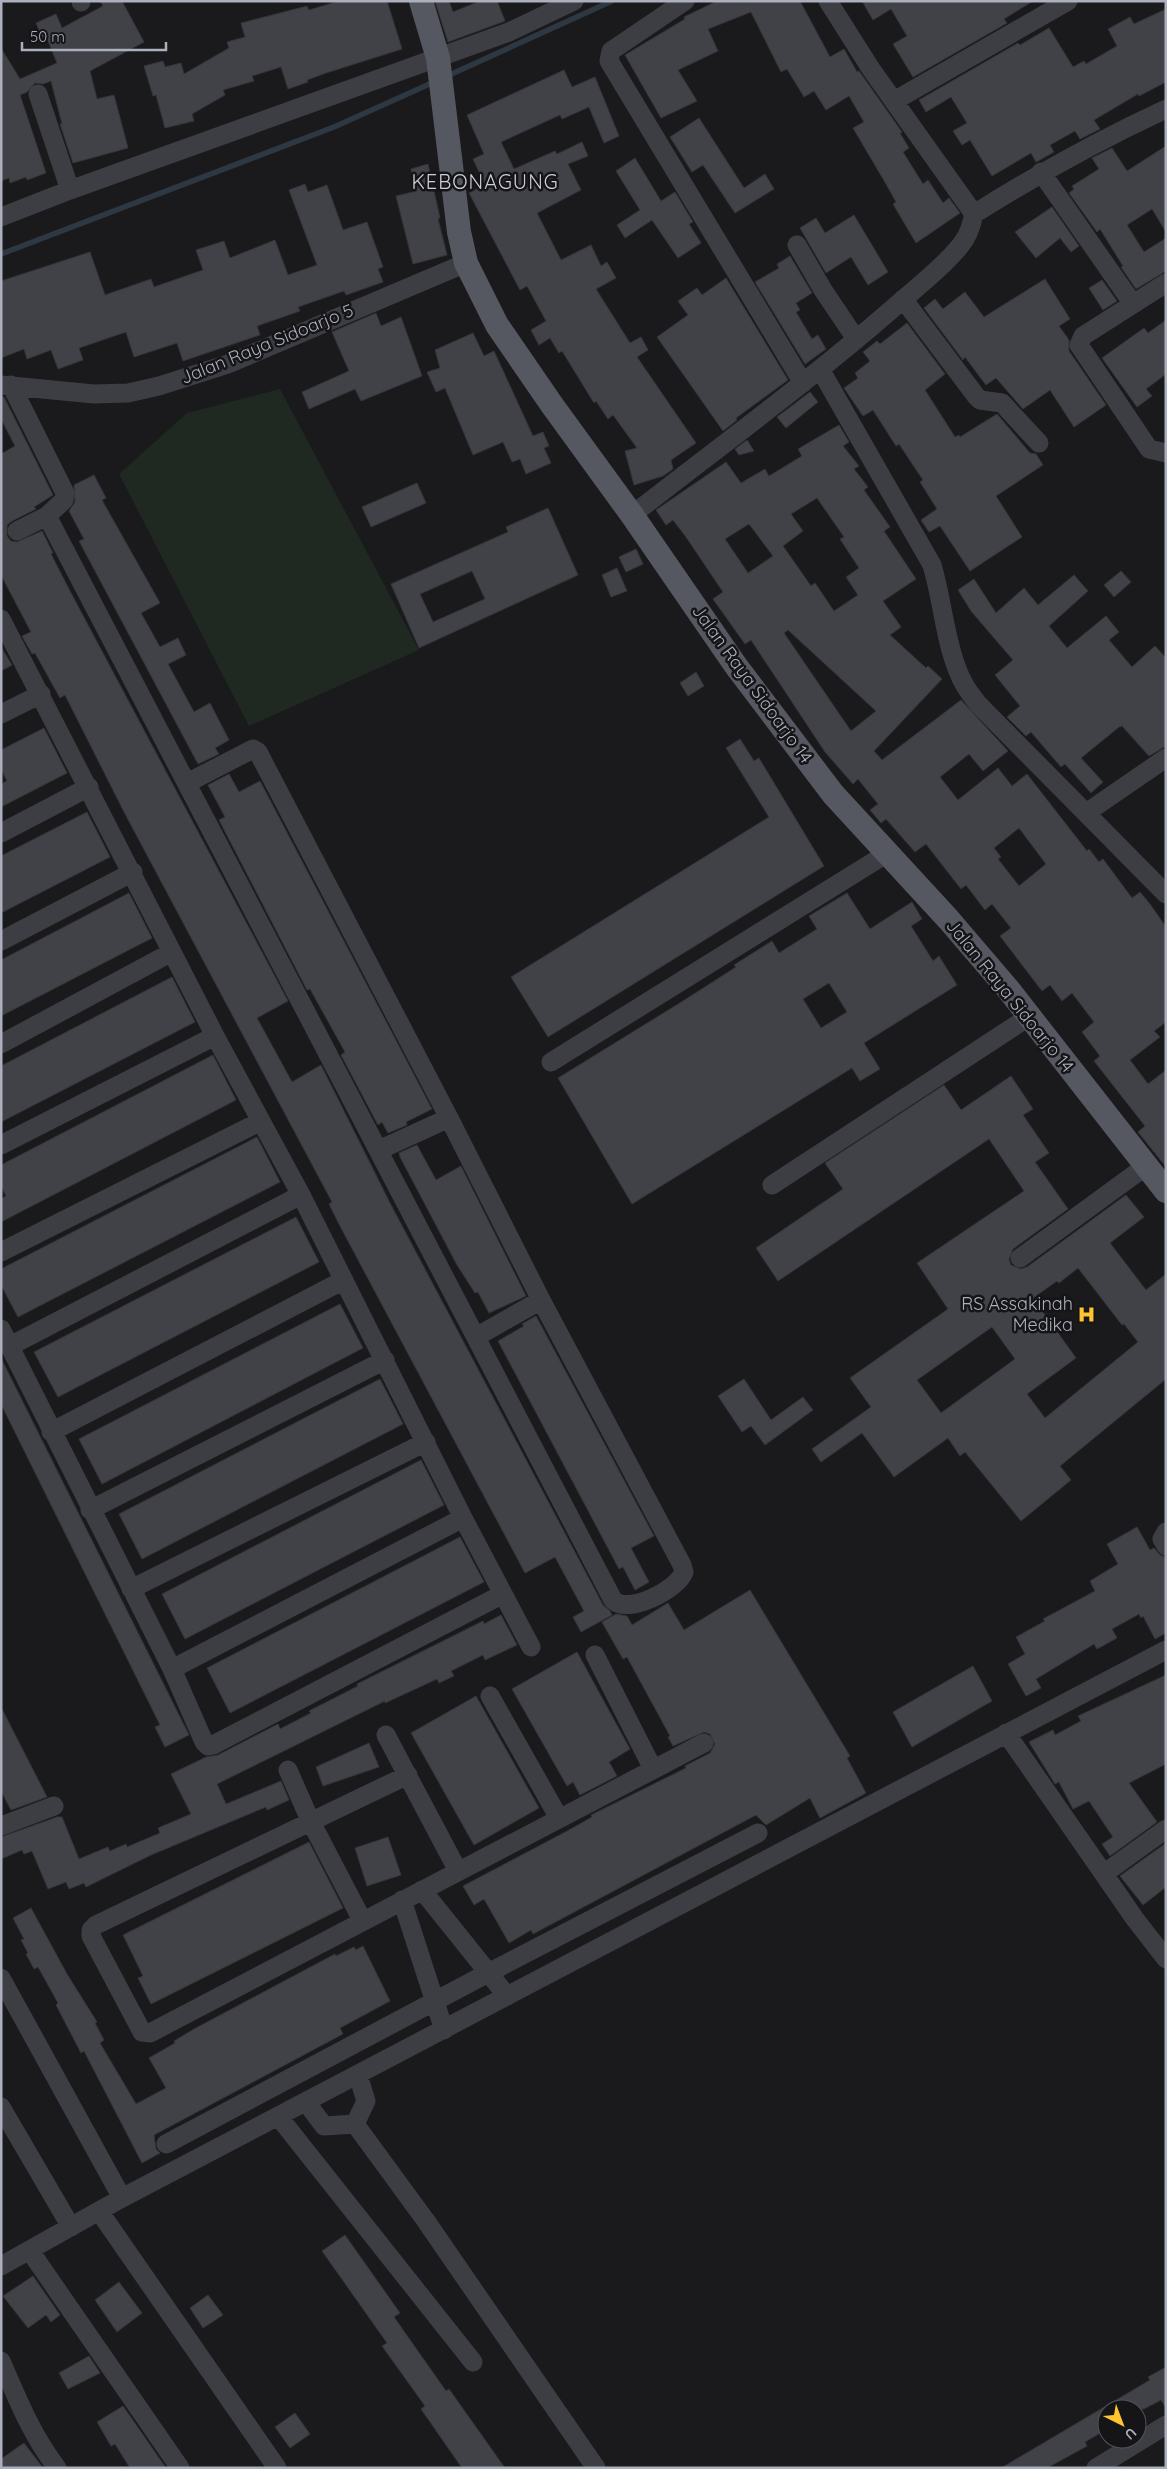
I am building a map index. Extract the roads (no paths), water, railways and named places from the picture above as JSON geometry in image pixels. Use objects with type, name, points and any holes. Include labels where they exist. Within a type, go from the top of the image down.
[{"type":"main road","name":"Jalan Raya Sidoarjo 14","points":[[421,1],[438,64],[447,119],[459,232],[466,263],[498,325],[552,405],[632,515],[736,666],[833,794],[886,854],[949,920],[1030,1016],[1166,1191]]},
{"type":"street","points":[[1,217],[70,190],[438,64],[574,1]]},
{"type":"street","points":[[685,1],[611,51],[609,61],[803,383]]},
{"type":"street","points":[[632,515],[803,383],[903,299],[964,240],[972,224],[974,214],[894,101],[828,1]]},
{"type":"street","points":[[894,101],[1068,1]]},
{"type":"street","points":[[38,94],[70,190]]},
{"type":"street","points":[[974,214],[1041,172],[1093,144],[1166,109]]},
{"type":"street","points":[[1041,172],[1132,304]]},
{"type":"street","points":[[797,245],[823,290],[856,339]]},
{"type":"street","name":"Jalan Raya Sidoarjo 5","points":[[6,385],[94,394],[128,393],[159,386],[228,364],[466,263]]},
{"type":"street","points":[[1166,283],[1084,336],[1079,345],[1149,449],[1166,453]]},
{"type":"street","points":[[903,299],[976,396],[980,400],[1002,403],[1039,443]]},
{"type":"street","points":[[820,369],[932,565],[957,670],[966,688],[978,704],[1166,894]]},
{"type":"street","points":[[6,385],[65,493],[64,500],[47,516],[16,531]]},
{"type":"street","points":[[47,516],[612,1600],[618,1605],[625,1607],[642,1602],[674,1585],[684,1572],[682,1565],[541,1300],[449,1118],[258,752],[253,749],[187,783]]},
{"type":"street","points":[[1,619],[133,872],[215,1036],[301,1195],[464,1518],[532,1647]]},
{"type":"street","points":[[1,714],[41,694]]},
{"type":"street","points":[[1086,813],[1166,758]]},
{"type":"street","points":[[1,833],[89,787]]},
{"type":"street","points":[[552,1062],[886,854]]},
{"type":"street","points":[[1,941],[133,872]]},
{"type":"street","points":[[1,1044],[172,952]]},
{"type":"street","points":[[772,1185],[1030,1016]]},
{"type":"street","points":[[1,1144],[215,1036]]},
{"type":"street","points":[[379,1150],[449,1118]]},
{"type":"street","points":[[1,1252],[261,1121]]},
{"type":"street","points":[[1020,1258],[1146,1166]]},
{"type":"street","points":[[301,1195],[6,1338],[90,1510],[172,1669],[204,1742],[208,1746],[213,1745],[503,1594]]},
{"type":"street","points":[[51,1432],[344,1280]]},
{"type":"street","points":[[476,1337],[541,1300]]},
{"type":"street","points":[[90,1510],[385,1360]]},
{"type":"street","points":[[131,1588],[426,1442]]},
{"type":"street","points":[[172,1669],[464,1518]]},
{"type":"street","points":[[1166,1532],[1162,1539],[1166,1546]]},
{"type":"street","points":[[1,2266],[122,2198],[444,2030],[1006,1732],[1166,1650]]},
{"type":"street","points":[[595,1655],[653,1769]]},
{"type":"street","points":[[490,1696],[559,1818]]},
{"type":"street","points":[[1006,1732],[1135,1919],[1166,1959]]},
{"type":"street","points":[[386,1735],[458,1872]]},
{"type":"street","points":[[408,1775],[310,1820],[96,1925],[91,1930],[91,1936],[142,2032],[145,2034],[704,1743]]},
{"type":"street","points":[[288,1770],[310,1820],[362,1920]]},
{"type":"street","points":[[1,1826],[54,1806]]},
{"type":"street","points":[[1105,1873],[1166,1829]]},
{"type":"street","points":[[166,2144],[434,2001],[758,1833]]},
{"type":"street","points":[[422,1890],[507,1996]]},
{"type":"street","points":[[402,1900],[444,2030]]},
{"type":"street","points":[[1,1978],[122,2198]]},
{"type":"street","points":[[355,2124],[366,2101],[358,2075]]},
{"type":"street","points":[[306,2102],[324,2126],[355,2124]]},
{"type":"street","points":[[1,2107],[72,2227]]},
{"type":"street","points":[[278,2116],[473,2362]]},
{"type":"street","points":[[355,2124],[426,2221],[596,2468]]},
{"type":"street","points":[[99,2211],[278,2468]]},
{"type":"street","points":[[30,2251],[180,2468]]},
{"type":"street","points":[[1,2361],[26,2421],[40,2446],[57,2468]]},
{"type":"street","points":[[1096,2468],[1166,2425]]},
{"type":"waterway","points":[[445,77],[612,1]]},
{"type":"waterway","points":[[1,254],[334,127],[434,82]]},
{"type":"place","name":"RS Assakinah Medika","points":[[1087,1314]]},
{"type":"district","name":"KEBONAGUNG","points":[[485,182]]}]
